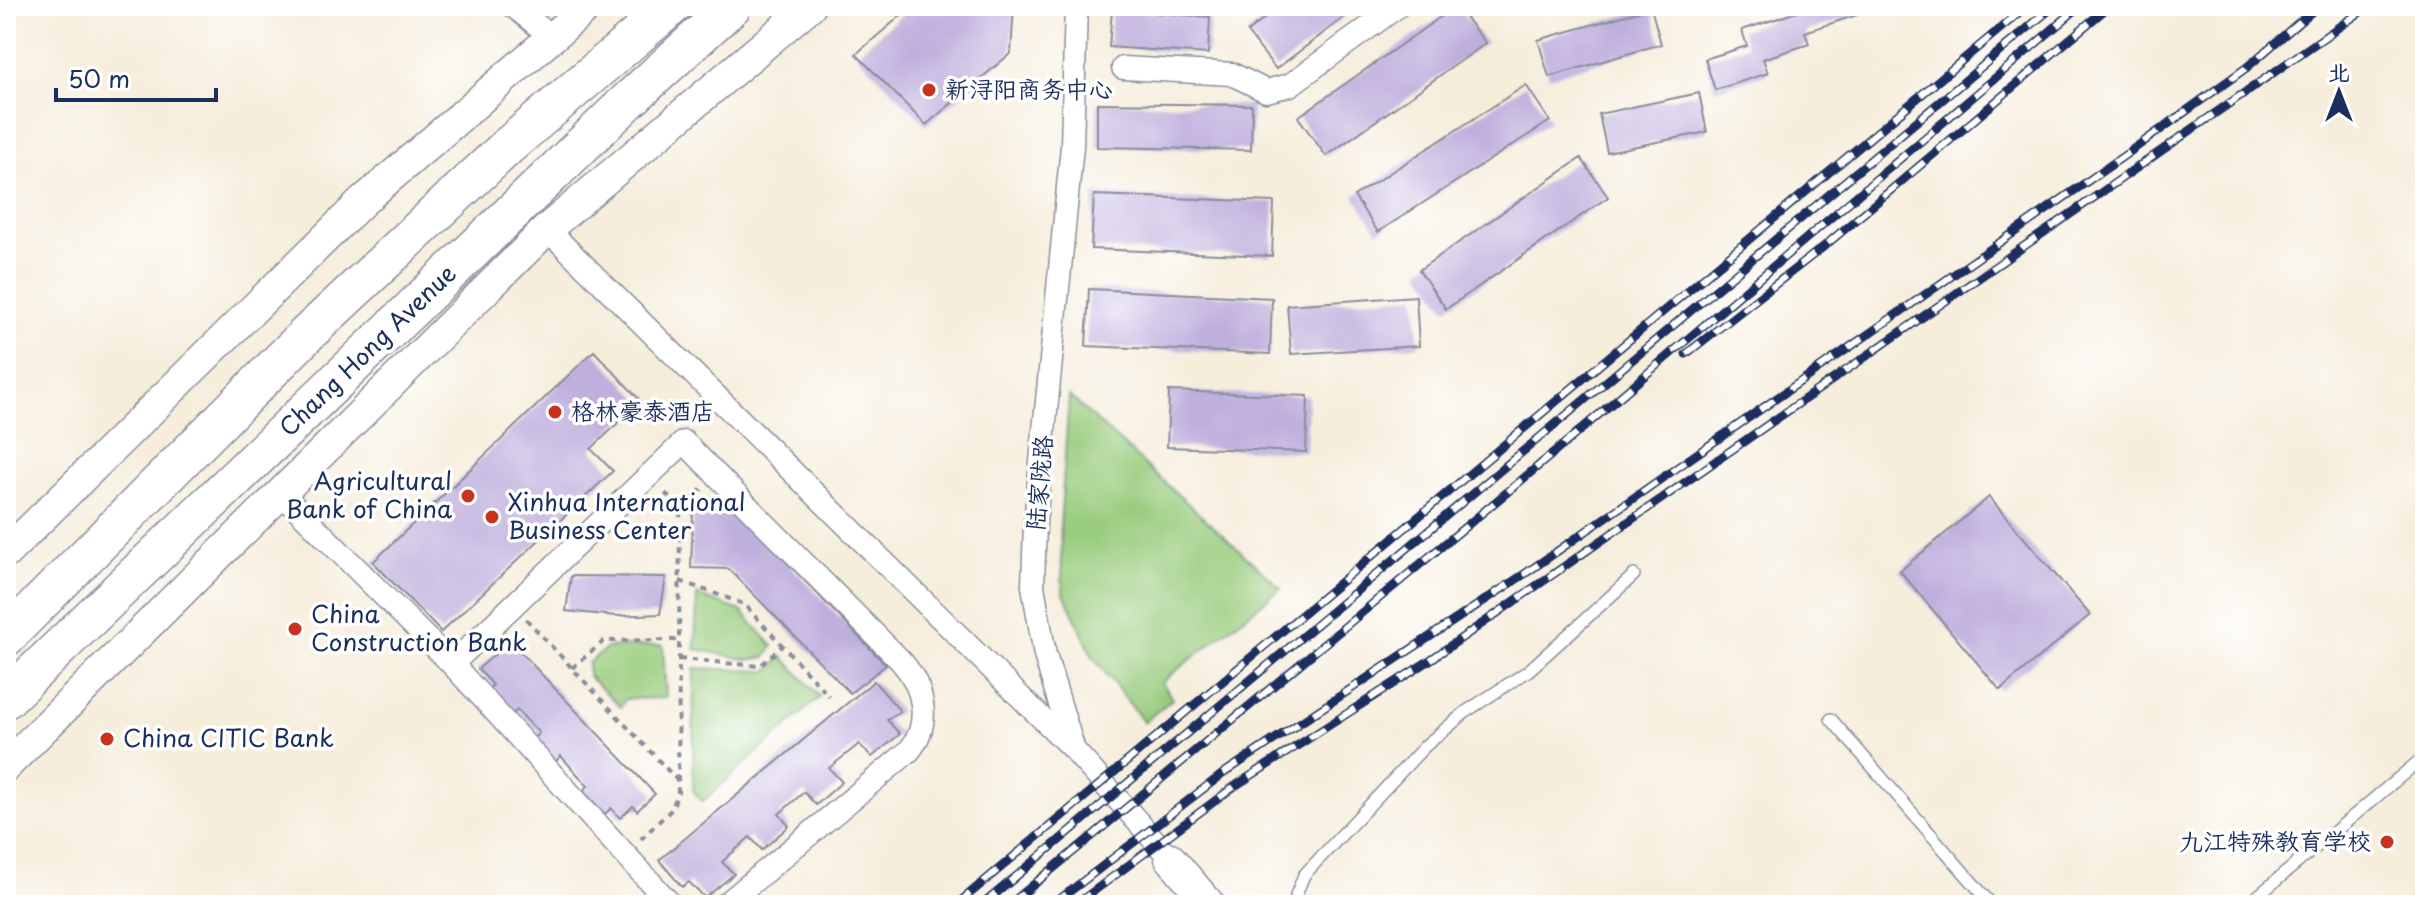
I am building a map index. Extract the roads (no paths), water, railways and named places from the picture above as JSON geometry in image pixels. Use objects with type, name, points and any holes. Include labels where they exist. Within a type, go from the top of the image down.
[{"type":"highway","points":[[6,637],[306,335],[508,146],[672,6]]},
{"type":"highway","name":"Chang Hong Avenue","points":[[6,699],[629,100],[732,6]]},
{"type":"street","points":[[513,6],[552,37]]},
{"type":"street","points":[[6,553],[363,201],[588,6]]},
{"type":"street","points":[[6,766],[547,229],[810,6]]},
{"type":"street","name":"陆家陇路","points":[[1076,6],[1072,146],[1035,523],[1033,586],[1045,655],[1073,749],[1210,905]]},
{"type":"street","points":[[1123,68],[1232,74],[1266,91],[1290,85],[1398,6]]},
{"type":"street","points":[[547,229],[1073,749]]},
{"type":"street","points":[[452,664],[684,442],[911,673],[923,706],[918,741],[909,751],[725,905]]},
{"type":"street","points":[[281,493],[452,664],[671,905]]},
{"type":"lane","points":[[1297,905],[1296,895],[1304,875],[1425,746],[1467,711],[1528,671],[1634,575]]},
{"type":"lane","points":[[1831,719],[1992,905]]},
{"type":"lane","points":[[2247,905],[2425,756]]},
{"type":"railway","points":[[956,905],[2027,6]]},
{"type":"railway","points":[[982,905],[2054,6]]},
{"type":"railway","points":[[1009,905],[1517,484],[2080,6]]},
{"type":"railway","points":[[1686,354],[1827,244],[2109,6]]},
{"type":"railway","points":[[1052,905],[1224,773],[1526,573],[2128,153],[2246,68],[2318,6]]},
{"type":"railway","points":[[1075,905],[1235,786],[1430,660],[2369,6]]},
{"type":"place","name":"新浔阳商务中心","points":[[929,90]]},
{"type":"place","name":"格林豪泰酒店","points":[[555,412]]},
{"type":"place","name":"Agricultural Bank of China","points":[[468,496]]},
{"type":"place","name":"Xinhua International Business Center","points":[[492,517]]},
{"type":"place","name":"China Construction Bank","points":[[295,629]]},
{"type":"place","name":"China CITIC Bank","points":[[107,739]]},
{"type":"place","name":"九江特殊教育学校","points":[[2387,842]]}]
